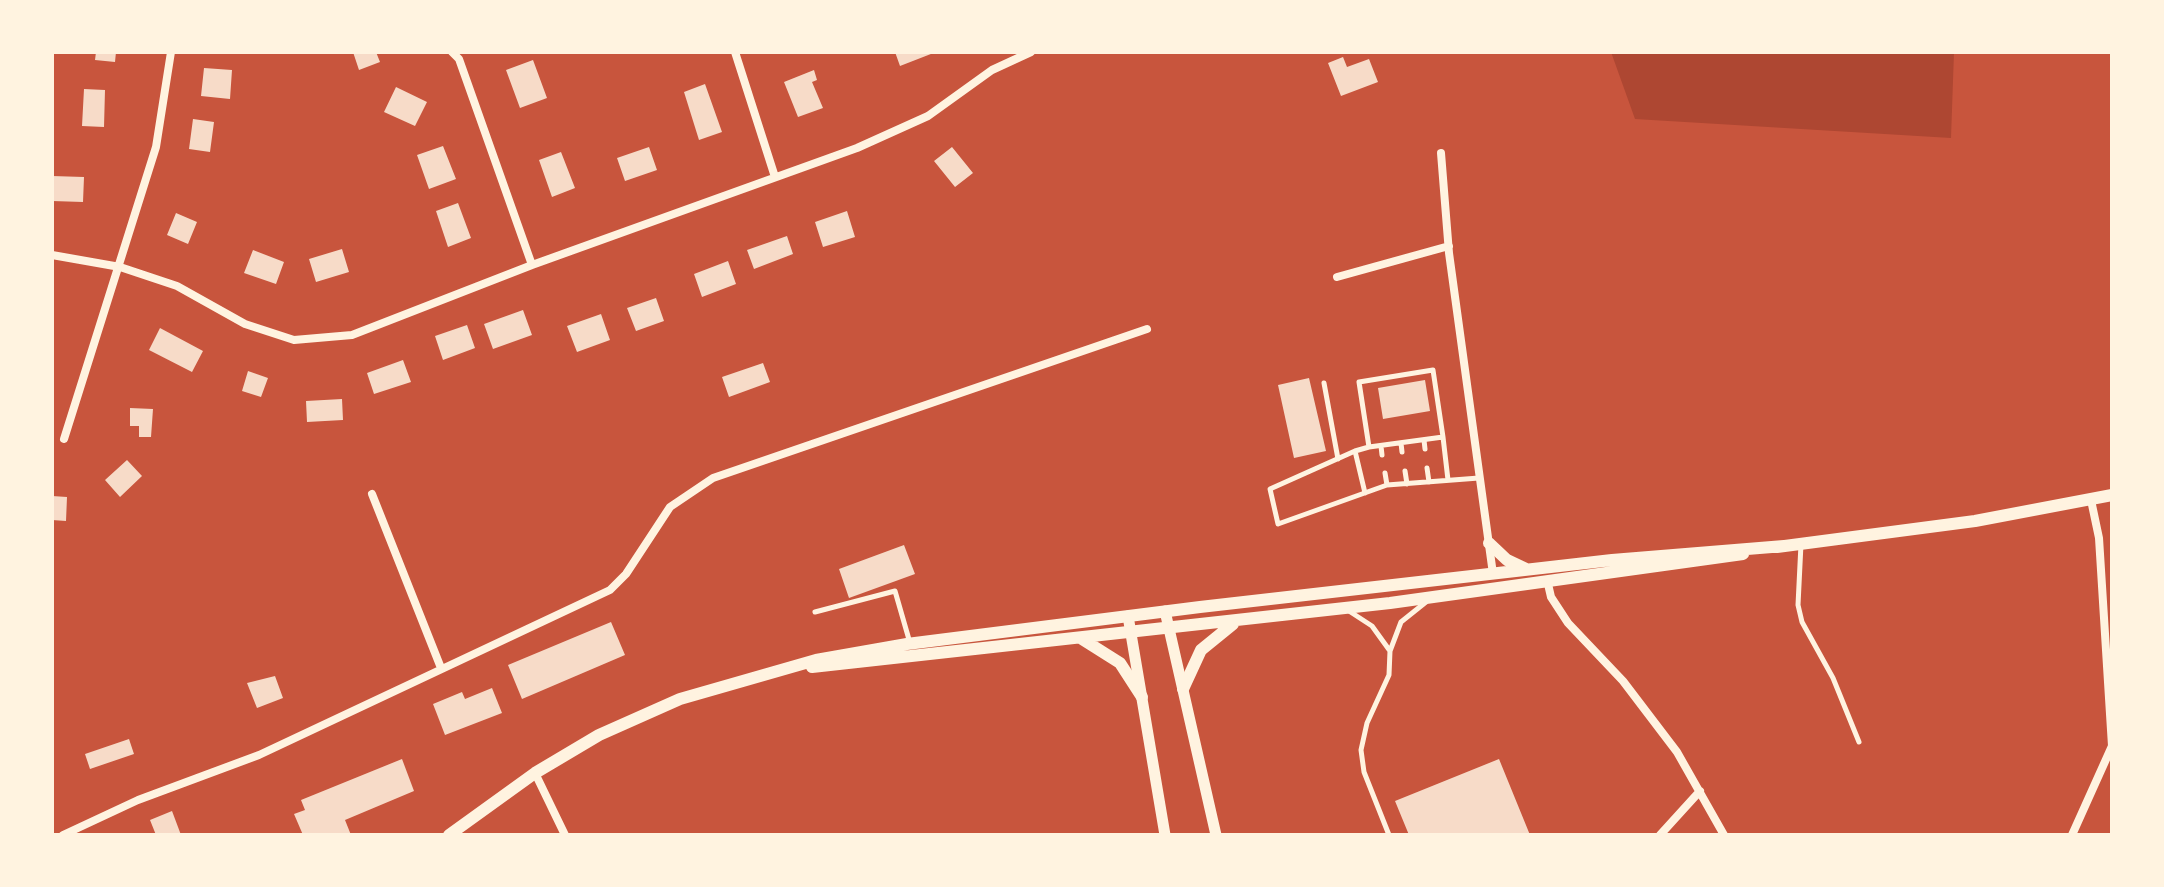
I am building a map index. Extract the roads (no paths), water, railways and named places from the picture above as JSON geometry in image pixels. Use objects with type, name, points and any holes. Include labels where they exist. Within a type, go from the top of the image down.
[{"type":"main road","points":[[785,668],[1082,639],[1548,584],[1801,543],[1975,521],[2111,495]]},
{"type":"main road","points":[[1489,543],[1507,560],[1529,570]]},
{"type":"main road","points":[[449,835],[535,773],[599,735],[680,699],[785,668],[861,650],[1165,611],[1493,574],[1718,549],[1784,546]]},
{"type":"main road","points":[[1183,689],[1201,650],[1240,620]]},
{"type":"main road","points":[[1082,639],[1120,663],[1142,697]]},
{"type":"street","points":[[64,439],[156,147],[171,52]]},
{"type":"street","points":[[452,52],[459,59],[532,265]]},
{"type":"street","points":[[735,52],[775,177]]},
{"type":"street","points":[[52,255],[120,267],[177,286],[245,324],[294,340],[352,335],[532,265],[857,148],[928,116],[992,70],[1031,52]]},
{"type":"street","points":[[1441,153],[1449,246],[1493,574]]},
{"type":"street","points":[[1337,277],[1449,246]]},
{"type":"street","points":[[63,835],[138,800],[259,755],[610,590],[632,565],[670,507],[713,478],[1147,329]]},
{"type":"street","points":[[372,494],[441,668]]},
{"type":"street","points":[[2072,835],[2112,746],[2099,538],[2091,500]]},
{"type":"street","points":[[1548,584],[1551,597],[1568,623],[1650,715],[1700,791],[1724,835]]},
{"type":"street","points":[[1165,611],[1216,835]]},
{"type":"street","points":[[1128,616],[1165,835]]},
{"type":"street","points":[[535,773],[565,835]]},
{"type":"street","points":[[1660,835],[1700,791]]},
{"type":"lane","points":[[1369,447],[1359,382],[1433,370],[1448,480]]},
{"type":"lane","points":[[1324,383],[1338,459]]},
{"type":"lane","points":[[1443,437],[1355,451],[1270,489],[1278,524],[1387,485],[1480,478]]},
{"type":"lane","points":[[1424,440],[1425,449]]},
{"type":"lane","points":[[1401,443],[1402,452]]},
{"type":"lane","points":[[1381,446],[1382,455]]},
{"type":"lane","points":[[1355,451],[1365,493]]},
{"type":"lane","points":[[1427,468],[1429,482]]},
{"type":"lane","points":[[1405,471],[1407,484]]},
{"type":"lane","points":[[1385,473],[1387,485]]},
{"type":"lane","points":[[1801,543],[1798,605],[1802,622],[1833,678],[1859,742]]},
{"type":"lane","points":[[815,612],[895,591],[910,644]]},
{"type":"lane","points":[[1389,835],[1364,772],[1361,750],[1367,723],[1389,675],[1390,651],[1396,630],[1407,614],[1434,598]]},
{"type":"lane","points":[[1344,608],[1372,626],[1390,651]]}]
